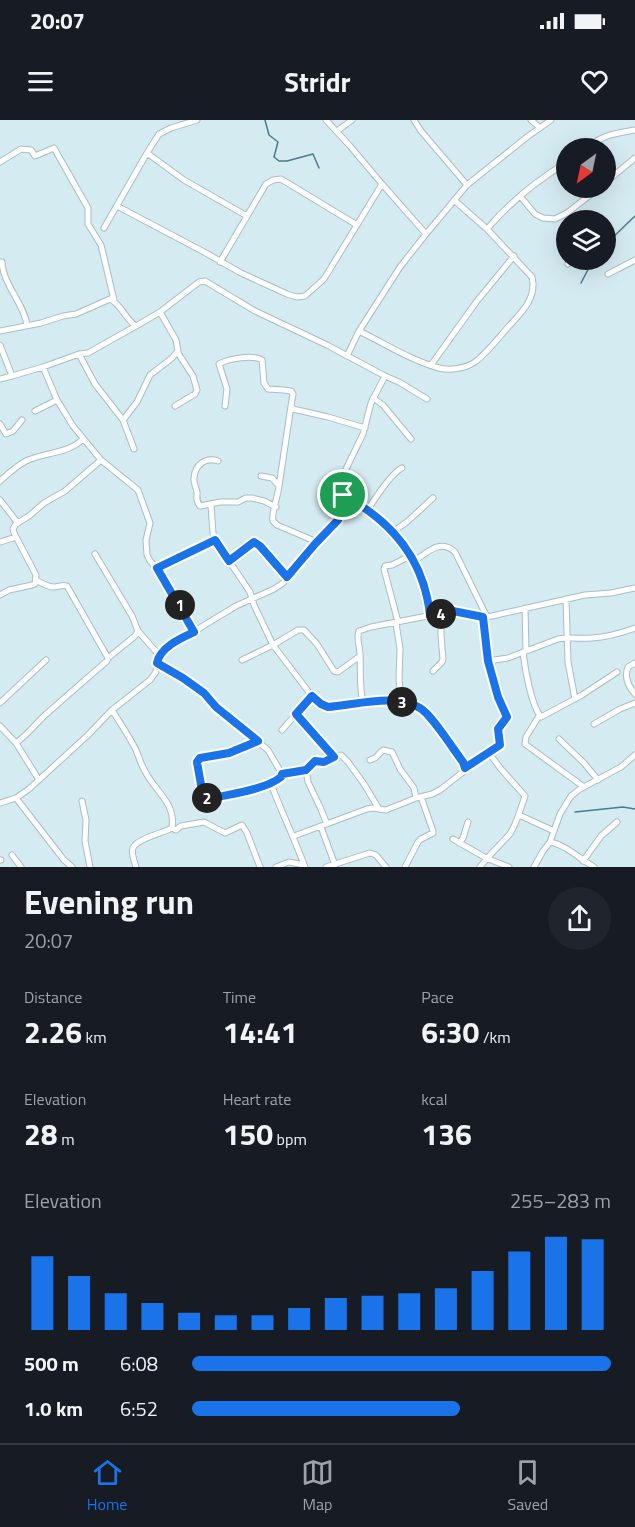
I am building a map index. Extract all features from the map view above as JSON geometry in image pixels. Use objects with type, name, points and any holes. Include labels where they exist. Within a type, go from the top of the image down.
[{"type":"street","points":[[104,228],[159,134],[197,120]]},
{"type":"street","points":[[326,120],[426,234]]},
{"type":"street","points":[[338,131],[352,120]]},
{"type":"street","points":[[414,120],[467,185]]},
{"type":"street","points":[[531,120],[540,128]]},
{"type":"street","points":[[347,356],[359,331],[400,267],[454,200],[467,185],[551,120]]},
{"type":"street","points":[[600,138],[635,130]]},
{"type":"street","points":[[0,162],[21,149],[31,150],[35,156],[54,148],[88,208],[88,224],[101,245],[114,300],[132,325],[136,326]]},
{"type":"street","points":[[147,153],[184,180],[247,216]]},
{"type":"street","points":[[616,174],[635,158]]},
{"type":"street","points":[[487,229],[514,200],[556,170]]},
{"type":"street","points":[[220,262],[266,184],[273,180],[281,179],[357,225]]},
{"type":"street","points":[[117,207],[241,273],[297,297],[305,296],[324,279],[382,184]]},
{"type":"street","points":[[520,196],[535,214],[543,218],[556,218]]},
{"type":"street","points":[[571,210],[586,198]]},
{"type":"street","points":[[359,331],[431,365],[441,369],[452,369],[474,363],[519,315],[531,298],[534,284],[532,277],[487,229],[454,200]]},
{"type":"street","points":[[431,365],[477,301],[514,256]]},
{"type":"street","points":[[608,274],[635,260]]},
{"type":"street","points":[[0,262],[2,262],[2,268],[13,294],[26,317],[27,325]]},
{"type":"street","points":[[0,380],[88,353],[160,312],[199,282],[205,281],[255,311],[399,382],[428,399]]},
{"type":"street","points":[[0,331],[41,323],[63,315],[76,314],[110,299],[114,300]]},
{"type":"street","points":[[160,312],[176,340],[178,353],[193,376],[197,390],[195,394],[175,406]]},
{"type":"street","points":[[0,345],[12,376]]},
{"type":"street","points":[[123,420],[137,402],[150,375],[178,353]]},
{"type":"street","points":[[80,354],[95,384],[123,420],[134,449]]},
{"type":"street","points":[[225,406],[227,389],[219,364],[235,359],[257,357],[262,360],[265,386],[268,389],[291,391],[291,406],[276,507],[272,514],[273,521],[277,525],[317,542]]},
{"type":"street","points":[[43,367],[57,400],[83,439],[101,460],[138,490],[150,523],[146,540],[147,555],[194,632]]},
{"type":"street","points":[[0,803],[16,798],[29,789],[112,710],[150,680],[156,672],[159,655],[165,649],[236,606],[274,589],[287,577],[338,520],[345,471],[359,446],[373,398],[385,376]]},
{"type":"street","points":[[373,398],[384,405],[411,440]]},
{"type":"street","points":[[35,411],[57,400]]},
{"type":"street","points":[[291,406],[298,411],[365,428]]},
{"type":"street","points":[[0,424],[6,434],[13,431],[22,420]]},
{"type":"street","points":[[0,481],[27,461],[70,448],[83,439]]},
{"type":"street","points":[[218,461],[213,459],[200,463],[193,480],[197,492],[197,503],[202,506],[252,498],[276,507]]},
{"type":"street","points":[[0,596],[9,590],[35,584],[36,580],[36,575],[13,529],[16,524],[65,491],[101,460]]},
{"type":"street","points":[[367,511],[393,476],[402,468]]},
{"type":"street","points":[[261,476],[272,478],[279,486]]},
{"type":"street","points":[[343,495],[355,501],[400,540],[425,587],[430,615]]},
{"type":"street","points":[[393,532],[408,522],[433,498]]},
{"type":"street","points":[[0,500],[17,522],[16,524]]},
{"type":"street","points":[[211,505],[215,540],[250,592],[273,645],[312,696],[328,707],[401,701],[421,708],[463,762],[465,768]]},
{"type":"street","points":[[0,542],[16,537]]},
{"type":"street","points":[[157,568],[215,540]]},
{"type":"street","points":[[229,561],[254,542],[287,577]]},
{"type":"street","points":[[294,836],[368,809],[386,810],[432,794],[463,772],[465,768],[500,745],[498,729],[507,717],[498,697],[488,661],[485,617],[455,552],[447,546],[439,546],[412,559],[386,566],[384,569],[397,623],[401,701]]},
{"type":"street","points":[[95,554],[132,616],[138,631],[159,655]]},
{"type":"street","points":[[36,580],[49,586],[68,586],[108,658]]},
{"type":"street","points":[[363,703],[359,678],[360,656],[357,635],[359,631],[453,611],[485,617],[585,595],[635,588]]},
{"type":"street","points":[[567,599],[568,662],[575,699]]},
{"type":"street","points":[[525,608],[525,669],[539,716]]},
{"type":"street","points":[[433,671],[443,659],[441,614]]},
{"type":"street","points":[[488,661],[508,658],[558,639],[590,638],[635,628]]},
{"type":"street","points":[[242,660],[298,630],[304,630],[334,671],[338,672],[360,656]]},
{"type":"street","points":[[16,743],[138,631]]},
{"type":"street","points":[[0,704],[46,660]]},
{"type":"street","points":[[157,663],[204,693],[216,707],[268,750],[282,774]]},
{"type":"street","points":[[635,663],[628,667],[626,673],[630,687],[635,694]]},
{"type":"street","points":[[539,716],[575,699],[617,672]]},
{"type":"street","points":[[282,730],[312,696]]},
{"type":"street","points":[[594,724],[635,703]]},
{"type":"street","points":[[112,710],[135,748],[148,777],[165,798],[170,808],[172,828]]},
{"type":"street","points":[[296,714],[334,757]]},
{"type":"street","points":[[539,716],[526,737],[525,744],[584,787]]},
{"type":"street","points":[[0,726],[16,743],[39,780]]},
{"type":"street","points":[[559,739],[598,780]]},
{"type":"street","points":[[258,741],[229,753],[198,759],[203,796],[209,799],[272,783],[282,774],[306,770],[315,761],[324,762],[341,755],[379,809]]},
{"type":"street","points":[[370,760],[383,750],[392,752],[400,769],[414,788],[433,831],[418,842],[405,867]]},
{"type":"street","points":[[480,867],[510,834],[525,796],[489,753]]},
{"type":"street","points":[[534,867],[550,842],[560,814],[571,796],[621,767],[635,755]]},
{"type":"street","points":[[306,770],[308,782],[320,807],[335,865]]},
{"type":"street","points":[[272,783],[305,866]]},
{"type":"street","points":[[16,798],[68,866]]},
{"type":"street","points":[[82,801],[86,820],[85,841],[90,867]]},
{"type":"street","points":[[519,815],[554,831]]},
{"type":"street","points":[[136,867],[132,854],[134,845],[172,828],[176,830],[181,826],[204,822],[217,831],[225,833],[242,825],[248,832],[260,867]]},
{"type":"street","points":[[459,843],[468,822]]},
{"type":"street","points":[[583,861],[601,836],[617,822]]},
{"type":"street","points":[[453,840],[486,858],[509,867]]},
{"type":"street","points":[[550,842],[559,844],[594,867]]},
{"type":"street","points":[[326,867],[370,853],[376,855],[386,867]]},
{"type":"street","points":[[12,855],[21,867]]},
{"type":"street","points":[[276,867],[289,862],[305,866]]},
{"type":"waterway","points":[[265,120],[269,135],[278,142],[274,157],[279,161],[287,161],[313,154],[319,168]]},
{"type":"waterway","points":[[616,234],[635,216]]},
{"type":"waterway","points":[[581,283],[588,270]]},
{"type":"waterway","points":[[575,812],[623,807],[635,809]]},
{"type":"route","points":[[343,495],[355,501],[381,521],[408,550],[425,587],[430,615],[453,611],[483,617],[488,661],[498,697],[507,714],[498,729],[500,745],[465,768],[463,762],[421,708],[401,701],[328,707],[312,696],[296,714],[334,757],[324,762],[315,761],[306,770],[282,774],[272,783],[237,793],[205,798],[198,759],[229,753],[258,741],[216,707],[204,693],[157,663],[159,655],[165,649],[194,632],[157,568],[215,540],[229,561],[254,542],[287,577],[338,520],[343,495]]}]
